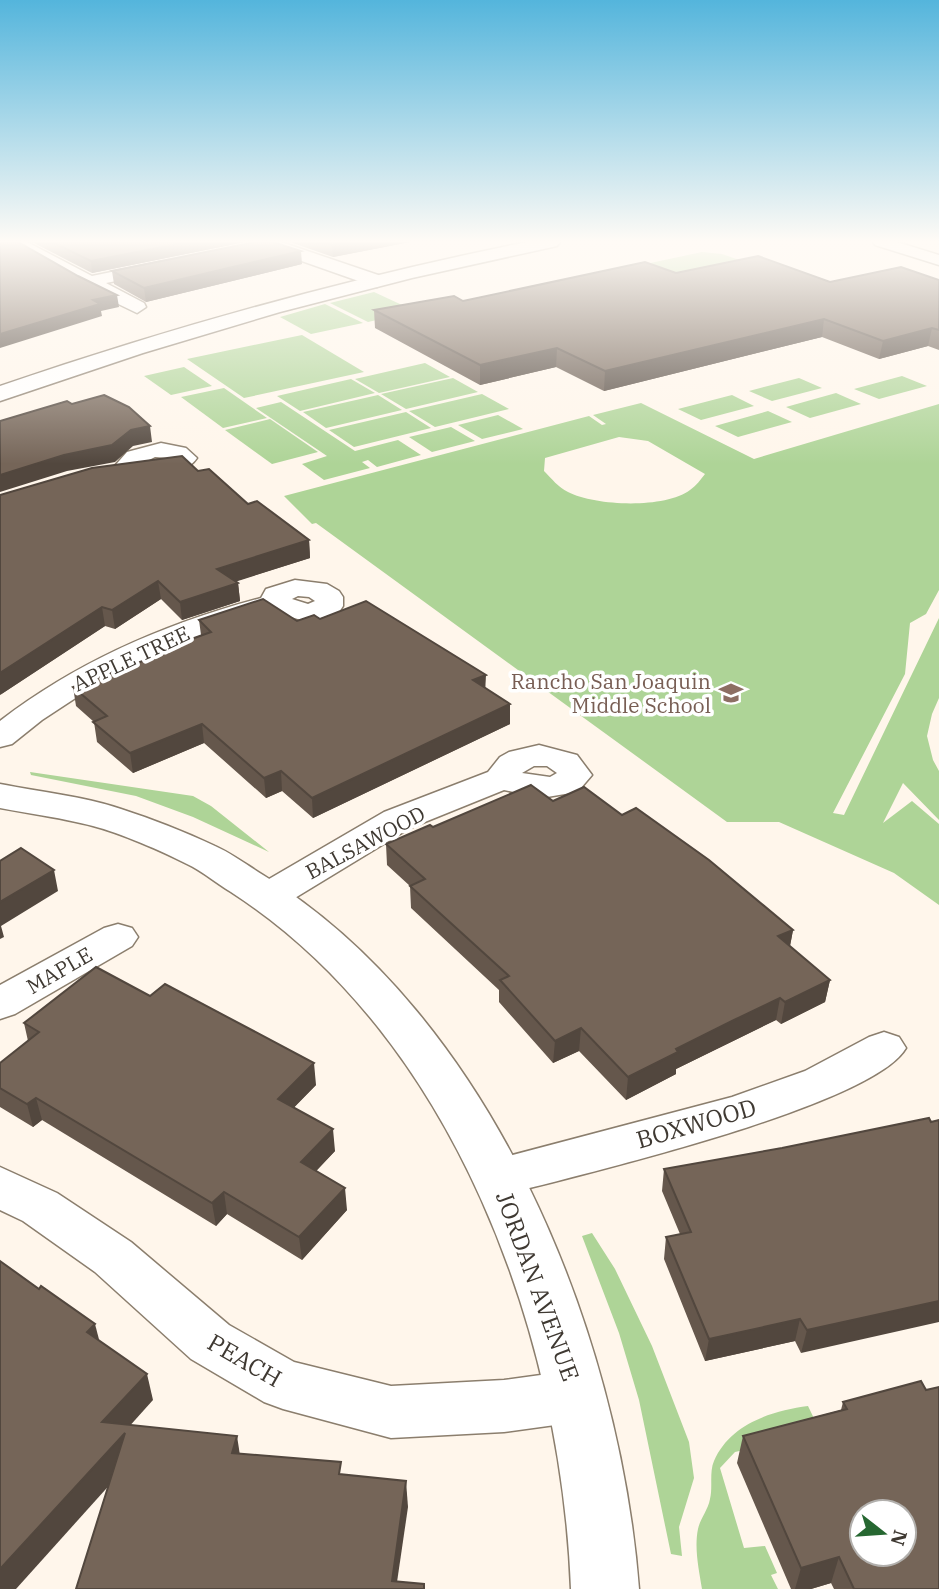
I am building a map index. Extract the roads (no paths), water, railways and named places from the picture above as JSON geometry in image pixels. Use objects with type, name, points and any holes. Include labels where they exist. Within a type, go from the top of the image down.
[{"type":"main road","points":[[0,377],[118,339],[210,316]]},
{"type":"main road","points":[[0,394],[240,316]]},
{"type":"main road","name":"JORDAN AVENUE","points":[[0,796],[96,813],[153,832],[200,854],[271,895],[320,934],[379,993],[418,1042],[450,1090],[499,1177],[544,1287],[577,1396],[603,1542],[605,1589]]},
{"type":"street","points":[[97,476],[124,469]]},
{"type":"street","name":"APPLE TREE","points":[[0,737],[68,687],[114,661],[161,639],[275,603]]},
{"type":"street","name":"BALSAWOOD","points":[[271,895],[397,820],[501,779]]},
{"type":"street","name":"MAPLE","points":[[0,1004],[118,937]]},
{"type":"street","name":"BOXWOOD","points":[[499,1177],[738,1113],[821,1083],[884,1048]]},
{"type":"street","name":"PEACH","points":[[0,1187],[40,1207],[113,1257],[210,1342],[283,1384],[391,1412],[504,1406],[577,1396]]},
{"type":"place","name":"Rancho San Joaquin Middle School","points":[[731,693]]}]
